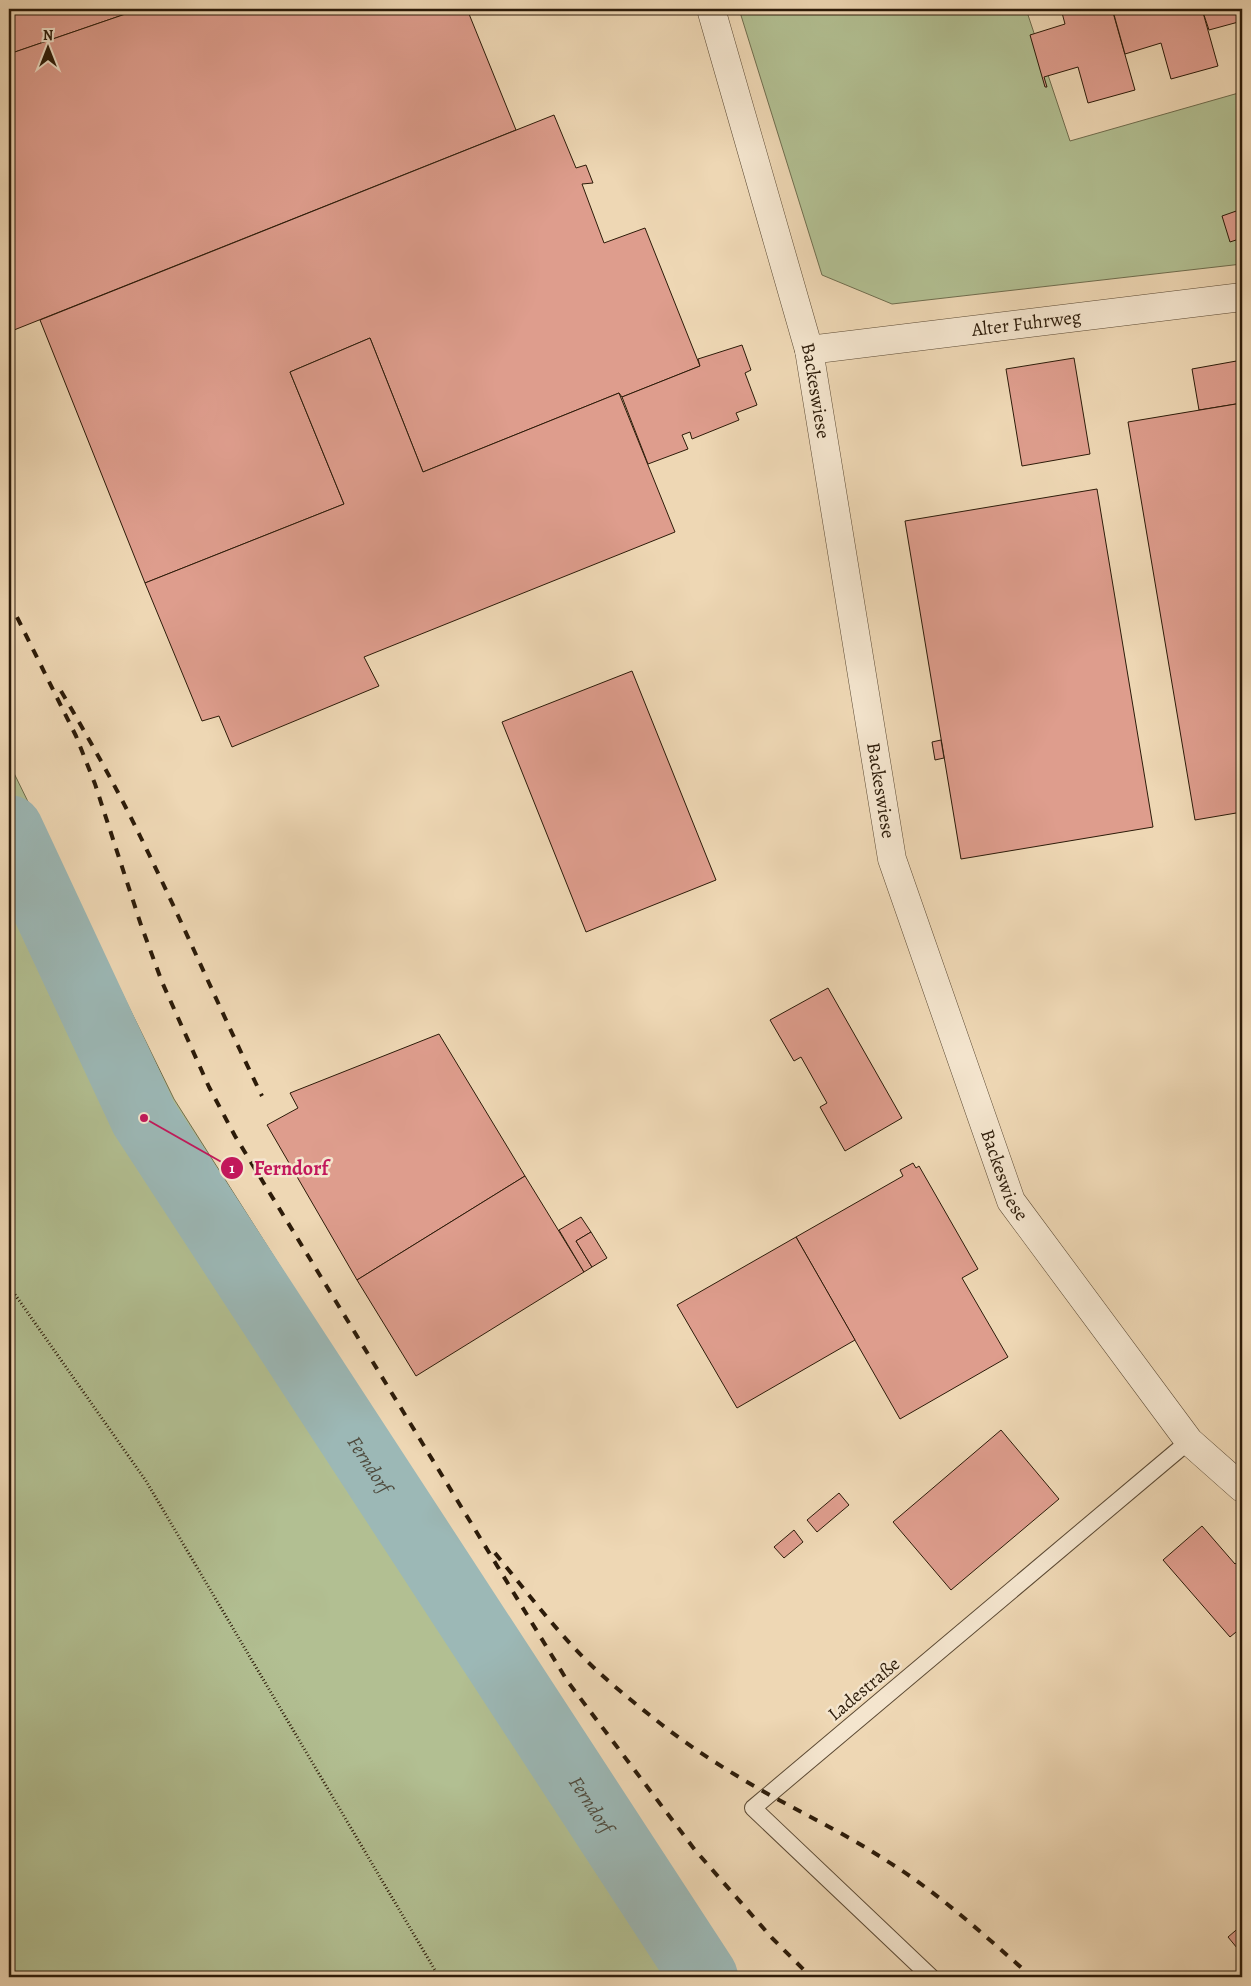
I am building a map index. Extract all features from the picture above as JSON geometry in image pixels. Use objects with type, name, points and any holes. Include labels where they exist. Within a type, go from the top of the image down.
[{"type":"street","name":"Backeswiese","points":[[711,9],[809,350],[892,859],[1012,1201],[1189,1441],[1242,1488]]},
{"type":"street","name":"Alter Fuhrweg","points":[[809,350],[1242,298]]},
{"type":"lane","name":"Ladestraße","points":[[931,1977],[753,1808],[1189,1441]]},
{"type":"path","points":[[9,1286],[146,1482],[439,1977]]},
{"type":"green space","points":[[739,9],[1026,9],[1070,141],[1242,92],[1242,264],[892,304],[822,275]]},
{"type":"green space","points":[[9,763],[174,1099],[731,1977],[9,1977]]},
{"type":"building","points":[[9,9],[140,9],[9,54]]},
{"type":"building","points":[[140,9],[467,9],[516,130],[9,332],[9,54]]},
{"type":"building","points":[[1061,9],[1112,9],[1135,90],[1088,103],[1078,67],[1044,77],[1047,87],[1045,87],[1030,35],[1065,24]]},
{"type":"building","points":[[1120,9],[1202,9],[1218,66],[1171,79],[1161,43],[1125,54],[1113,11]]},
{"type":"building","points":[[1202,9],[1242,9],[1242,21],[1209,30]]},
{"type":"building","points":[[554,115],[576,168],[586,165],[593,183],[582,184],[604,243],[645,228],[700,366],[622,397],[619,393],[423,472],[370,338],[290,372],[344,504],[145,583],[40,320]]},
{"type":"building","points":[[1242,209],[1242,238],[1230,242],[1222,216]]},
{"type":"building","points":[[370,338],[423,472],[619,393],[675,532],[364,657],[379,686],[232,747],[219,716],[202,721],[145,583],[344,504],[290,372]]},
{"type":"building","points":[[742,345],[751,370],[745,373],[757,405],[736,413],[739,420],[692,439],[690,432],[682,435],[688,449],[648,464],[622,397],[700,366],[698,359]]},
{"type":"building","points":[[1074,358],[1090,454],[1022,466],[1006,369]]},
{"type":"building","points":[[1242,360],[1242,403],[1199,410],[1192,369]]},
{"type":"building","points":[[1242,403],[1242,812],[1195,820],[1128,422]]},
{"type":"building","points":[[1097,489],[1153,827],[961,859],[905,521]]},
{"type":"building","points":[[632,671],[716,880],[586,932],[502,722]]},
{"type":"building","points":[[941,740],[944,758],[935,760],[932,742]]},
{"type":"building","points":[[828,988],[902,1118],[845,1151],[820,1107],[827,1103],[801,1057],[794,1061],[770,1020]]},
{"type":"building","points":[[439,1034],[525,1176],[357,1280],[267,1125],[298,1108],[290,1093]]},
{"type":"building","points":[[913,1163],[916,1168],[919,1166],[978,1269],[962,1278],[1008,1357],[900,1419],[796,1237],[903,1176],[900,1170]]},
{"type":"building","points":[[525,1176],[584,1272],[416,1376],[357,1280]]},
{"type":"building","points":[[581,1217],[591,1232],[576,1241],[592,1267],[584,1272],[559,1230]]},
{"type":"building","points":[[591,1232],[607,1258],[592,1267],[576,1241]]},
{"type":"building","points":[[796,1237],[855,1340],[737,1408],[677,1305]]},
{"type":"building","points":[[1001,1430],[1059,1499],[951,1590],[893,1522]]},
{"type":"building","points":[[839,1493],[849,1505],[817,1532],[807,1520]]},
{"type":"building","points":[[1202,1526],[1235,1564],[1240,1560],[1242,1563],[1242,1627],[1230,1637],[1163,1560]]},
{"type":"building","points":[[794,1530],[803,1542],[784,1558],[774,1547]]},
{"type":"building","points":[[1242,1925],[1242,1954],[1228,1937]]},
{"type":"waterway","name":"Ferndorf","points":[[9,829],[144,1118],[704,1977]]},
{"type":"railway","points":[[9,601],[76,736],[95,784],[141,925],[162,982],[209,1087],[235,1136],[568,1682],[695,1850],[772,1938],[811,1977]]},
{"type":"railway","points":[[61,691],[132,819],[262,1096]]},
{"type":"railway","points":[[495,1553],[578,1652],[634,1703],[674,1734],[740,1778],[858,1843],[907,1874],[962,1916],[1032,1977]]},
{"type":"place","name":"Ferndorf","points":[[144,1118]]}]
